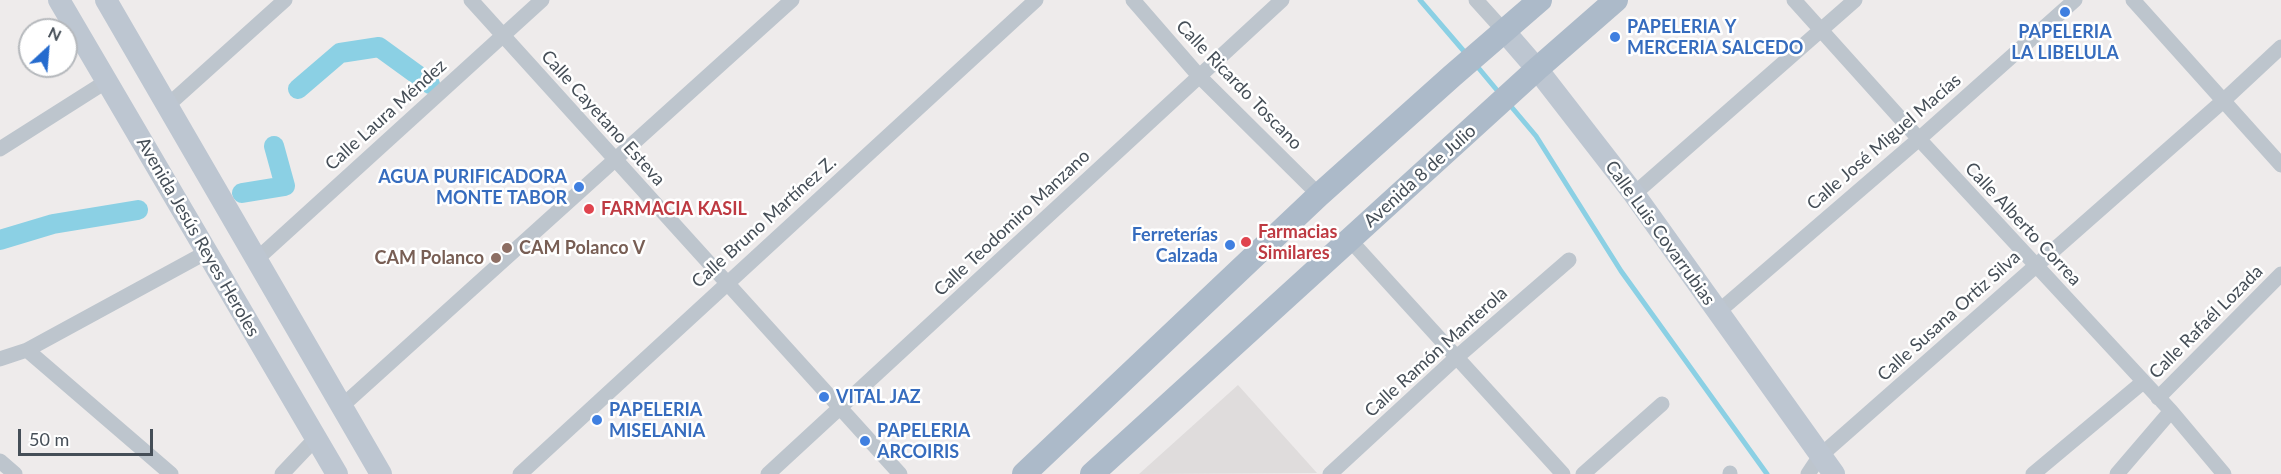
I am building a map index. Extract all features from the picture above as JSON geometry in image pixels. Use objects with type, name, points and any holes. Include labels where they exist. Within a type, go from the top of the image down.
[{"type":"main road","points":[[1024,474],[1319,195],[1540,0]]},
{"type":"main road","name":"Avenida 8 de Julio","points":[[1092,474],[1349,239],[1616,0]]},
{"type":"street","name":"Avenida Jesús Reyes Heroles","points":[[59,0],[337,474]]},
{"type":"street","points":[[106,0],[381,474]]},
{"type":"street","points":[[167,106],[285,0]]},
{"type":"street","name":"Calle Cayetano Esteva","points":[[471,0],[900,474]]},
{"type":"street","name":"Calle Laura Méndez","points":[[257,260],[542,0]]},
{"type":"street","points":[[342,406],[792,0]]},
{"type":"street","name":"Calle Bruno Martínez Z.","points":[[519,474],[1036,0]]},
{"type":"street","name":"Calle Ricardo Toscano","points":[[1133,0],[1199,76],[1319,195]]},
{"type":"street","name":"Calle Teodomiro Manzano","points":[[768,474],[1282,0]]},
{"type":"street","name":"Calle Luis Covarrubias","points":[[1476,0],[1496,39],[1634,194],[1718,312],[1812,468],[1834,474]]},
{"type":"street","name":"Calle Alberto Correa","points":[[1794,0],[2035,266],[2171,411],[2224,474]]},
{"type":"street","points":[[1634,194],[1855,0]]},
{"type":"street","name":"Calle José Miguel Macías","points":[[1718,312],[1919,139],[2075,0]]},
{"type":"street","points":[[2133,0],[2281,165]]},
{"type":"street","name":"Calle Susana Ortiz Silva","points":[[1812,468],[2281,47]]},
{"type":"street","points":[[0,149],[106,81]]},
{"type":"street","points":[[1349,239],[1563,474]]},
{"type":"street","points":[[0,359],[27,350],[207,252]]},
{"type":"street","name":"Calle Ramón Manterola","points":[[1330,474],[1457,357],[1569,260]]},
{"type":"street","name":"Calle Rafaél Lozada","points":[[2158,398],[2281,274]]},
{"type":"street","points":[[27,350],[171,474]]},
{"type":"street","points":[[2033,474],[2143,382]]},
{"type":"street","points":[[1583,474],[1662,404]]},
{"type":"street","points":[[2117,474],[2171,411]]},
{"type":"street","points":[[282,474],[316,438]]},
{"type":"street","points":[[0,461],[15,474]]},
{"type":"shaded area","points":[[1238,385],[1317,473],[1139,474]]},
{"type":"waterway","points":[[1420,0],[1468,56]]},
{"type":"waterway","points":[[298,89],[340,53],[379,47],[430,84]]},
{"type":"waterway","points":[[1476,65],[1501,95]]},
{"type":"waterway","points":[[1509,104],[1536,136],[1621,271],[1767,474]]},
{"type":"waterway","points":[[242,193],[285,186],[274,146]]},
{"type":"waterway","points":[[0,240],[53,224],[138,210]]},
{"type":"place","name":"PAPELERIA LA LIBELULA","points":[[2065,12]]},
{"type":"place","name":"PAPELERIA Y MERCERIA SALCEDO","points":[[1615,37]]},
{"type":"place","name":"AGUA PURIFICADORA MONTE TABOR","points":[[579,187]]},
{"type":"place","name":"FARMACIA KASIL","points":[[589,209]]},
{"type":"place","name":"Farmacias Similares","points":[[1246,242]]},
{"type":"place","name":"Ferreterías Calzada","points":[[1230,245]]},
{"type":"place","name":"CAM Polanco V","points":[[507,248]]},
{"type":"place","name":"CAM Polanco","points":[[496,258]]},
{"type":"place","name":"VITAL JAZ","points":[[824,397]]},
{"type":"place","name":"PAPELERIA MISELANIA","points":[[597,420]]},
{"type":"place","name":"PAPELERIA ARCOIRIS","points":[[865,441]]}]
